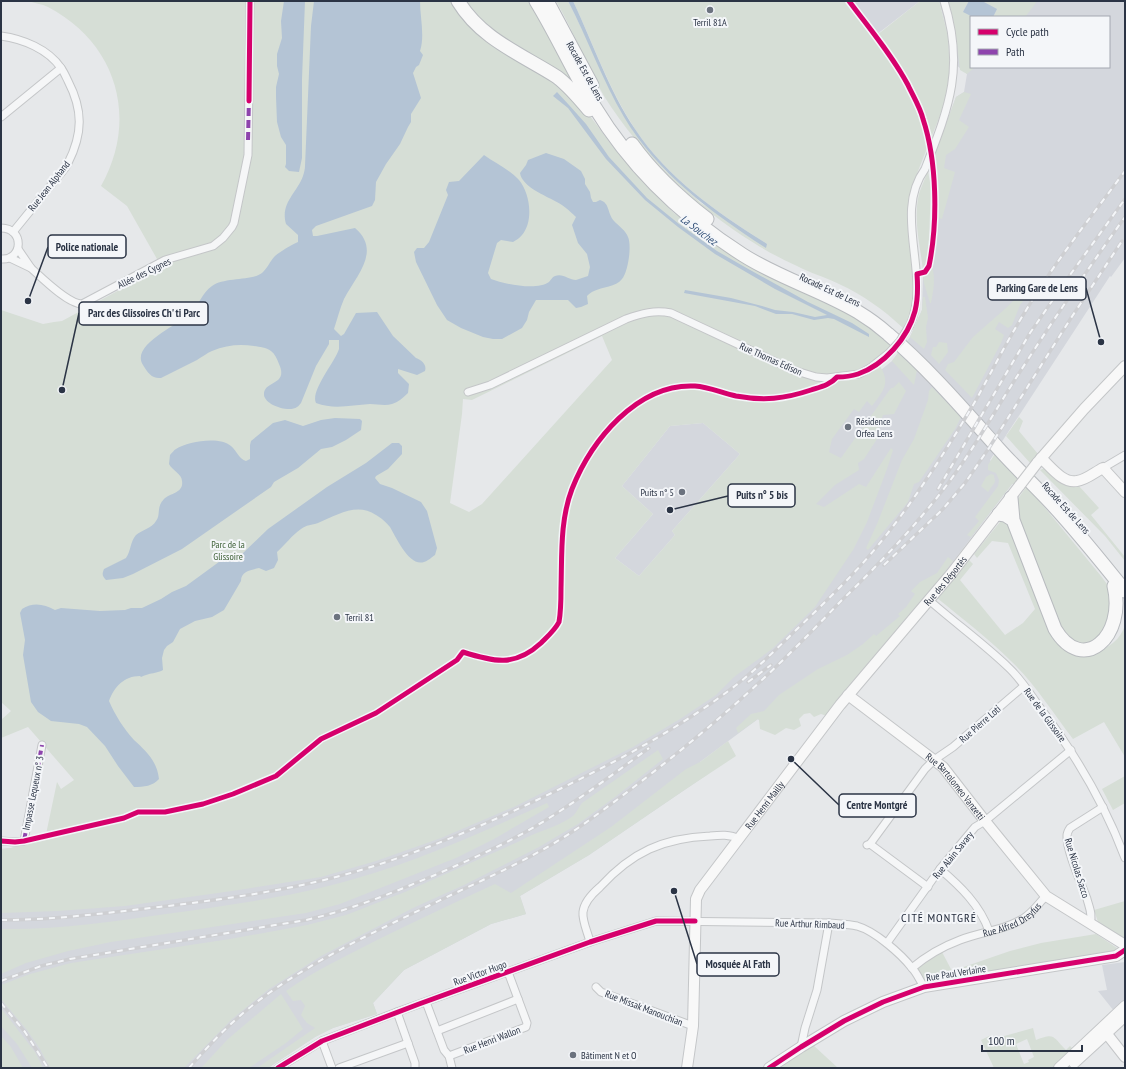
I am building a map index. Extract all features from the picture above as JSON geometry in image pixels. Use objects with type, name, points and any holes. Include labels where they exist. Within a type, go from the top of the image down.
[{"type":"highway","points":[[458,1],[470,18],[485,33],[557,78],[570,89],[590,111],[610,139],[618,141]]},
{"type":"highway","points":[[536,1],[587,95],[618,141]]},
{"type":"highway","name":"Rocade Est de Lens","points":[[547,1],[593,88],[614,120],[635,148],[679,195],[723,231],[752,250],[790,272],[865,306],[912,345],[965,398],[1088,532],[1125,578]]},
{"type":"highway","name":"Rocade Est de Lens","points":[[618,141],[662,192],[718,238],[744,256],[767,268],[860,312],[889,334],[955,400],[1050,502],[1102,561]]},
{"type":"highway","points":[[1010,498],[1013,520],[1055,629],[1064,642],[1076,648],[1092,650],[1105,646],[1120,631],[1124,622],[1124,605],[1122,599],[1104,573],[1102,561]]},
{"type":"highway","points":[[999,514],[1005,515],[1013,520]]},
{"type":"highway","points":[[1102,561],[1125,591]]},
{"type":"street","name":"Allée des Cygnes","points":[[10,258],[31,268],[70,301],[82,304],[165,260],[213,246],[223,238],[234,223],[248,155],[250,1]]},
{"type":"street","name":"Rue Thomas Edison","points":[[468,392],[490,385],[626,319],[642,313],[660,311],[672,313],[793,370],[811,376],[827,378],[858,374],[870,368],[889,354],[900,341],[910,325],[915,311],[918,290],[912,234],[912,212],[916,189],[943,122],[953,84],[954,64],[952,31],[944,1]]},
{"type":"street","name":"Rue Jean Alphand","points":[[1,36],[14,38],[32,44],[48,54],[62,68],[79,106],[80,123],[76,145],[68,165],[13,232]]},
{"type":"street","points":[[1,117],[62,68]]},
{"type":"street","points":[[1,228],[8,229],[13,232]]},
{"type":"street","name":"Allée des Cygnes","points":[[13,232],[17,236],[18,249],[31,268]]},
{"type":"street","points":[[1,259],[10,258],[18,249]]},
{"type":"street","name":"Rue des Déportés","points":[[848,695],[929,600],[999,514],[1039,460],[1084,409],[1125,366]]},
{"type":"street","points":[[1039,460],[1064,479],[1077,482],[1125,455]]},
{"type":"street","points":[[1103,468],[1125,492]]},
{"type":"street","name":"Rue de la Glissoire","points":[[929,600],[1008,667],[1062,735],[1103,807],[1118,838],[1125,858]]},
{"type":"street","name":"Rue Pierre Loti","points":[[928,887],[868,844],[925,768],[953,747],[1024,686]]},
{"type":"street","name":"Rue Bartolomeo Vanzetti","points":[[848,695],[943,767],[1046,896]]},
{"type":"street","name":"Rue Henri Mailly","points":[[687,1068],[693,1026],[696,899],[700,890],[848,695]]},
{"type":"street","name":"Impasse Lequeux n° 3","points":[[1,841],[24,841],[42,745]]},
{"type":"street","name":"Rue Alain Savary","points":[[886,943],[940,869],[975,828],[1071,750]]},
{"type":"street","name":"Rue Nicolas Sacco","points":[[1090,923],[1092,918],[1090,907],[1066,838],[1070,828],[1103,807]]},
{"type":"street","points":[[590,942],[583,912],[585,906],[593,893],[611,874],[632,858],[654,846],[676,839],[732,835],[739,839]]},
{"type":"street","points":[[940,869],[967,894],[978,909],[988,931]]},
{"type":"street","name":"Rue Alfred Dreyfus","points":[[912,968],[922,960],[959,940],[1007,927],[1024,918],[1046,896],[1125,945]]},
{"type":"street","name":"Rue Victor Hugo","points":[[278,1068],[322,1041],[396,1012],[590,942],[656,921],[695,921]]},
{"type":"street","name":"Rue Arthur Rimbaud","points":[[695,921],[848,924],[869,931],[886,943],[912,968],[924,987]]},
{"type":"street","points":[[801,1047],[805,1028],[817,990],[829,923]]},
{"type":"street","name":"Rue Paul Verlaine","points":[[769,1068],[850,1018],[883,1002],[924,987],[1116,956],[1125,950]]},
{"type":"street","name":"Rue Henri Wallon","points":[[449,1056],[526,1027],[527,1023],[508,972]]},
{"type":"street","name":"Rue Missak Manouchian","points":[[596,987],[601,992],[693,1026]]},
{"type":"street","points":[[436,1031],[518,999]]},
{"type":"street","points":[[426,1002],[444,1050],[449,1056],[452,1068]]},
{"type":"street","points":[[1068,1068],[1104,1031],[1125,1006]]},
{"type":"street","points":[[396,1012],[415,1063],[415,1068]]},
{"type":"street","points":[[1059,1068],[1125,1015]]},
{"type":"street","points":[[1104,1031],[1125,1057]]},
{"type":"street","points":[[322,1041],[332,1068]]},
{"type":"street","points":[[339,1068],[408,1043]]},
{"type":"shaded area","points":[[853,1],[920,1],[876,35]]},
{"type":"shaded area","points":[[939,1],[1125,1],[1125,258],[1111,277],[1110,276],[990,460],[1012,484],[939,580],[847,690],[759,720],[758,719],[700,762],[708,774],[589,855],[520,896],[526,914],[491,924],[404,970],[373,1003],[377,1014],[333,1028],[315,1037],[268,1068],[1,1068],[1,849],[11,848],[45,839],[544,671],[840,403],[892,361],[910,337],[922,310],[923,276],[932,268],[937,217],[935,154],[956,97],[964,92],[967,74],[949,59],[948,36]]},
{"type":"shaded area","points":[[703,423],[740,454],[672,531],[675,535],[639,576],[615,558],[653,514],[622,486],[670,426]]},
{"type":"shaded area","points":[[1125,962],[1125,1001],[1114,1011],[1098,991],[1107,990],[1102,965]]},
{"type":"green space","name":"Parc de la Glissoire","points":[[27,1],[453,1],[550,78],[584,108],[617,152],[644,183],[674,213],[722,248],[830,302],[871,327],[891,345],[874,360],[855,371],[851,380],[859,379],[880,366],[885,378],[884,387],[872,406],[867,401],[859,412],[854,409],[832,439],[829,452],[841,458],[891,388],[899,382],[906,391],[894,414],[883,415],[878,428],[877,439],[864,459],[858,463],[859,470],[835,485],[816,504],[824,507],[859,484],[866,487],[891,448],[893,450],[867,522],[853,550],[815,607],[772,649],[734,677],[716,695],[680,719],[633,747],[516,806],[441,838],[376,861],[321,877],[125,906],[58,911],[1,913],[1,849],[11,848],[45,839],[57,782],[61,789],[74,780],[28,727],[1,738],[1,720],[11,711],[1,702],[1,310],[43,324],[62,321],[160,268],[157,259],[127,206],[101,186],[112,161],[118,135],[119,109],[115,85],[105,62],[91,41],[72,22],[48,7]],"holes":[[[602,336],[612,360],[482,504],[469,512],[450,503],[463,399],[472,400]],[[703,423],[740,454],[672,531],[675,535],[639,576],[615,558],[653,514],[622,486],[670,426]]]},
{"type":"green space","points":[[463,1],[531,1],[573,82],[572,83],[491,33]]},
{"type":"green space","points":[[556,1],[568,1],[633,131],[644,146],[665,170],[701,203],[767,244],[730,220],[695,194],[663,164],[648,147],[635,129],[617,98],[573,1],[853,1],[877,35],[920,1],[939,1],[948,36],[950,73],[948,91],[943,108],[918,171],[911,195],[914,303],[911,315],[903,328],[881,309],[848,288],[786,261],[754,243],[732,229],[690,196],[652,159],[619,118],[604,96],[591,72]]},
{"type":"green space","points":[[949,1],[969,1],[963,11],[971,16],[970,16],[970,68],[974,68],[967,74],[960,70],[955,29]]},
{"type":"green space","points":[[982,1],[1037,1],[1026,16],[994,16],[997,9]]},
{"type":"green space","points":[[964,92],[971,94],[959,120],[969,127],[955,149],[946,155],[944,168],[955,172],[942,219],[937,217],[935,154],[956,97]]},
{"type":"green space","points":[[928,171],[931,188],[928,263],[926,269],[923,270],[917,222],[917,203]]},
{"type":"green space","points":[[932,268],[934,285],[930,303],[923,276]]},
{"type":"green space","points":[[1033,281],[1036,284],[1020,305],[1012,325],[1008,328],[999,322],[995,329],[1004,335],[972,398],[945,370],[948,364],[954,362],[973,337],[1006,308]]},
{"type":"green space","points":[[923,297],[925,297],[928,318],[926,327],[927,342],[924,349],[910,337],[922,310]]},
{"type":"green space","points":[[939,342],[947,343],[948,352],[939,364],[931,355],[933,347],[936,347]]},
{"type":"green space","points":[[898,353],[917,370],[914,385],[892,361]]},
{"type":"green space","points":[[932,387],[961,417],[955,429],[919,482],[914,484],[908,502],[868,550],[866,548],[902,460],[914,439],[928,400],[929,391]]},
{"type":"green space","points":[[1019,417],[1023,421],[1019,431],[1038,454],[1031,464],[1006,436]]},
{"type":"green space","points":[[996,452],[1020,478],[1015,484],[1012,484],[971,537],[967,535],[979,521],[975,517],[998,486],[999,480],[996,473],[988,470],[988,465]]},
{"type":"green space","points":[[1045,468],[1078,485],[1099,508],[1091,515],[1125,557],[1125,561],[1105,536],[1040,470]]},
{"type":"green space","points":[[991,474],[994,475],[995,482],[988,492],[981,486],[986,477]]},
{"type":"green space","points":[[1027,486],[1115,595],[1102,642],[1074,644],[1062,634],[1016,519],[1015,503]]},
{"type":"green space","points":[[1000,522],[1007,522],[1052,628],[1095,652],[1114,642],[1121,635],[1125,625],[1125,757],[1104,722],[1073,739],[1036,689],[1020,671],[985,637],[937,598],[969,560],[973,564],[960,580],[1005,635],[1023,623],[1035,609],[1008,543],[992,541],[977,558],[974,554]]},
{"type":"green space","points":[[948,557],[953,561],[930,592],[827,716],[821,714],[814,717],[810,713],[804,714],[799,719],[801,726],[794,730],[786,728],[775,735],[760,729],[758,719],[738,733],[736,728],[751,714],[764,711],[779,695],[818,669],[847,655],[874,634],[876,636],[900,616],[898,614],[906,607],[915,594],[911,591],[920,582],[937,573]]},
{"type":"green space","points":[[728,741],[736,756],[589,855],[520,896],[526,914],[491,924],[404,970],[373,1003],[377,1014],[333,1028],[315,1037],[268,1068],[257,1068],[315,1028],[307,1023],[301,1015],[305,1006],[301,1000],[293,1001],[286,991],[319,970],[377,940],[495,884],[511,893],[611,827],[686,769],[700,762]]},
{"type":"green space","points":[[658,750],[663,759],[578,824],[539,847],[466,884],[413,908],[321,956],[269,989],[232,1019],[184,1068],[50,1068],[40,1049],[27,1030],[1,999],[1,985],[30,974],[71,963],[230,939],[307,925],[346,915],[405,892],[560,824],[573,816],[582,803]]},
{"type":"green space","points":[[1125,776],[1125,803],[1113,810],[1102,789]]},
{"type":"green space","points":[[547,803],[549,807],[494,839],[456,858],[340,904],[306,913],[111,942],[68,951],[26,963],[1,974],[1,929],[63,927],[104,923],[237,904],[308,891],[354,879],[404,863]]},
{"type":"green space","points":[[1125,901],[1125,940],[1098,922],[1094,910]]},
{"type":"green space","points":[[1096,934],[1117,948],[1114,954],[926,982],[916,972],[917,965],[923,962],[924,963],[942,952],[952,971],[1010,951],[1041,943]]},
{"type":"green space","points":[[281,994],[303,1029],[286,1043],[249,1068],[201,1068],[228,1039]]},
{"type":"green space","points":[[1,1008],[35,1052],[43,1068],[32,1068],[17,1044],[1,1026]]},
{"type":"green space","points":[[1033,1028],[1036,1040],[1050,1036],[1053,1037],[1066,1050],[1070,1046],[1073,1049],[1053,1068],[994,1068],[981,1040],[991,1035],[993,1039]],"holes":[[[1027,1039],[1034,1057],[1028,1060],[1029,1062],[1024,1064],[1016,1044]]]},
{"type":"green space","points":[[1,1036],[11,1047],[23,1068],[1,1068]]},
{"type":"green space","points":[[812,1044],[838,1068],[777,1068]]},
{"type":"water","points":[[284,1],[305,1],[302,79],[302,158],[299,172],[289,171],[285,167],[286,145],[281,137],[277,122],[276,87],[279,74],[277,54],[282,38],[281,21]]},
{"type":"water","points":[[314,1],[420,1],[422,33],[420,51],[423,55],[419,65],[413,73],[421,98],[411,114],[411,122],[400,144],[376,182],[375,200],[372,206],[316,226],[312,230],[313,236],[317,236],[355,228],[363,237],[366,246],[367,255],[364,264],[344,299],[334,329],[341,336],[344,334],[356,313],[377,312],[393,336],[425,365],[425,371],[417,375],[398,369],[398,373],[409,384],[408,393],[398,401],[389,405],[370,404],[336,407],[316,403],[316,391],[337,355],[339,340],[329,340],[329,344],[316,366],[301,403],[293,409],[278,407],[265,399],[265,390],[278,380],[281,376],[281,371],[275,355],[265,348],[244,345],[222,347],[161,378],[155,378],[149,373],[143,365],[141,358],[143,350],[149,343],[190,314],[212,286],[223,281],[252,277],[262,273],[275,256],[298,242],[298,235],[286,224],[285,210],[303,176],[305,168],[311,26]]},
{"type":"water","points":[[568,1],[573,1],[617,99],[648,147],[678,179],[695,194],[730,220],[767,244],[766,248],[726,221],[687,190],[669,174],[637,137],[616,103]]},
{"type":"water","points":[[969,1],[982,1],[997,9],[994,16],[971,16],[963,12]]},
{"type":"water","points":[[557,92],[586,124],[609,157],[647,198],[679,224],[717,251],[808,302],[852,323],[869,334],[869,337],[834,319],[828,318],[814,320],[792,314],[776,314],[755,306],[684,293],[685,290],[731,298],[775,310],[815,317],[827,315],[775,289],[715,254],[678,227],[645,200],[606,159],[568,108],[553,96]]},
{"type":"water","points":[[546,153],[564,159],[581,171],[593,202],[600,200],[603,201],[614,221],[627,235],[630,246],[628,265],[624,276],[616,284],[590,293],[587,296],[588,304],[581,307],[576,308],[568,300],[536,300],[522,328],[502,339],[483,337],[461,328],[447,320],[437,305],[416,262],[414,252],[417,248],[424,248],[429,242],[448,195],[446,190],[449,182],[459,181],[484,155],[519,180],[526,192],[529,207],[528,222],[526,229],[521,236],[513,242],[501,240],[497,243],[488,273],[491,279],[512,285],[537,286],[544,285],[554,276],[558,275],[576,280],[588,276],[590,267],[587,254],[578,243],[572,225],[576,217],[560,204],[528,186],[524,182],[520,173],[528,160]]},
{"type":"water","points":[[335,418],[360,419],[362,421],[361,430],[332,447],[321,449],[298,468],[274,482],[271,487],[182,549],[133,574],[123,578],[106,580],[103,574],[104,569],[126,558],[136,535],[149,527],[157,519],[160,505],[164,499],[181,488],[182,479],[169,464],[170,455],[175,449],[196,442],[212,440],[219,441],[231,446],[242,459],[246,461],[250,459],[251,441],[273,423],[285,420],[303,426],[321,420]]},
{"type":"water","points":[[392,443],[399,443],[402,446],[402,454],[388,469],[375,478],[380,484],[421,502],[427,511],[437,548],[435,555],[424,562],[413,560],[399,544],[390,527],[383,520],[369,511],[354,510],[347,511],[301,529],[277,552],[278,560],[274,568],[266,571],[259,568],[245,573],[224,610],[212,617],[195,621],[180,629],[173,642],[164,650],[162,658],[163,670],[141,677],[134,676],[124,680],[120,683],[111,696],[109,701],[120,722],[130,736],[147,752],[156,767],[159,779],[157,781],[148,786],[134,787],[105,746],[87,727],[79,724],[51,721],[38,712],[31,702],[23,655],[25,640],[20,613],[22,609],[30,605],[43,605],[55,610],[61,608],[100,611],[142,608],[186,586],[223,559],[242,554],[268,529],[327,487],[366,463]]},
{"type":"railway","points":[[1,920],[80,916],[226,898],[292,887],[362,870],[413,853],[537,800],[637,749],[685,721],[739,682],[772,654],[866,560],[916,495],[953,438],[1036,294],[1073,240],[1125,171]]},
{"type":"railway","points":[[938,489],[1030,333],[1125,199]]},
{"type":"railway","points":[[189,1068],[207,1047],[247,1010],[269,993],[313,965],[381,929],[486,879],[555,843],[572,832],[656,770],[700,735],[763,679],[869,574],[934,502],[965,460],[1042,337],[1125,217]]},
{"type":"railway","points":[[884,565],[943,509],[965,483],[1122,241]]},
{"type":"railway","points":[[748,682],[771,665]]},
{"type":"railway","points":[[1,981],[41,966],[70,959],[306,920],[371,900],[461,864],[524,833],[579,798],[649,748]]},
{"type":"railway","points":[[1,1003],[25,1032],[48,1068]]},
{"type":"marked path","points":[[248,140],[249,97]]},
{"type":"marked path","points":[[24,841],[42,745]]},
{"type":"cycle path","points":[[249,101],[250,1]]},
{"type":"cycle path","points":[[1,841],[24,841],[124,818],[138,812],[165,812],[203,804],[233,794],[276,776],[321,739],[376,713],[457,660],[463,652],[494,660],[513,659],[522,656],[541,643],[559,622],[561,605],[562,550],[565,513],[568,501],[580,471],[591,452],[619,418],[654,394],[674,388],[695,386],[746,398],[765,399],[783,397],[821,387],[837,377],[858,374],[868,370],[886,357],[901,340],[912,321],[917,302],[917,274],[925,272],[929,266],[935,211],[933,172],[928,136],[922,115],[908,85],[895,63],[849,1]]},
{"type":"cycle path","points":[[278,1068],[322,1041],[590,942],[656,921],[695,921]]},
{"type":"cycle path","points":[[769,1068],[844,1021],[883,1002],[924,987],[1116,956],[1125,950]]},
{"type":"place","name":"Terril 81A","points":[[710,10]]},
{"type":"place","name":"Police nationale","points":[[28,301]]},
{"type":"place","name":"Parking Gare de Lens","points":[[1101,342]]},
{"type":"place","name":"Parc des Glissoires Ch' ti Parc","points":[[62,390]]},
{"type":"place","name":"Résidence Orfea Lens","points":[[848,427]]},
{"type":"place","name":"Puits n° 5","points":[[682,492]]},
{"type":"place","name":"Puits n° 5 bis","points":[[670,510]]},
{"type":"place","name":"Terril 81","points":[[337,617]]},
{"type":"place","name":"Centre Montgré","points":[[791,759]]},
{"type":"place","name":"Mosquée Al Fath","points":[[674,891]]},
{"type":"place","name":"Bâtiment N et O","points":[[573,1055]]},
{"type":"district","name":"CITÉ MONTGRÉ","points":[[939,917]]},
{"type":"water label","name":"La Souchez","points":[[699,230]]}]
